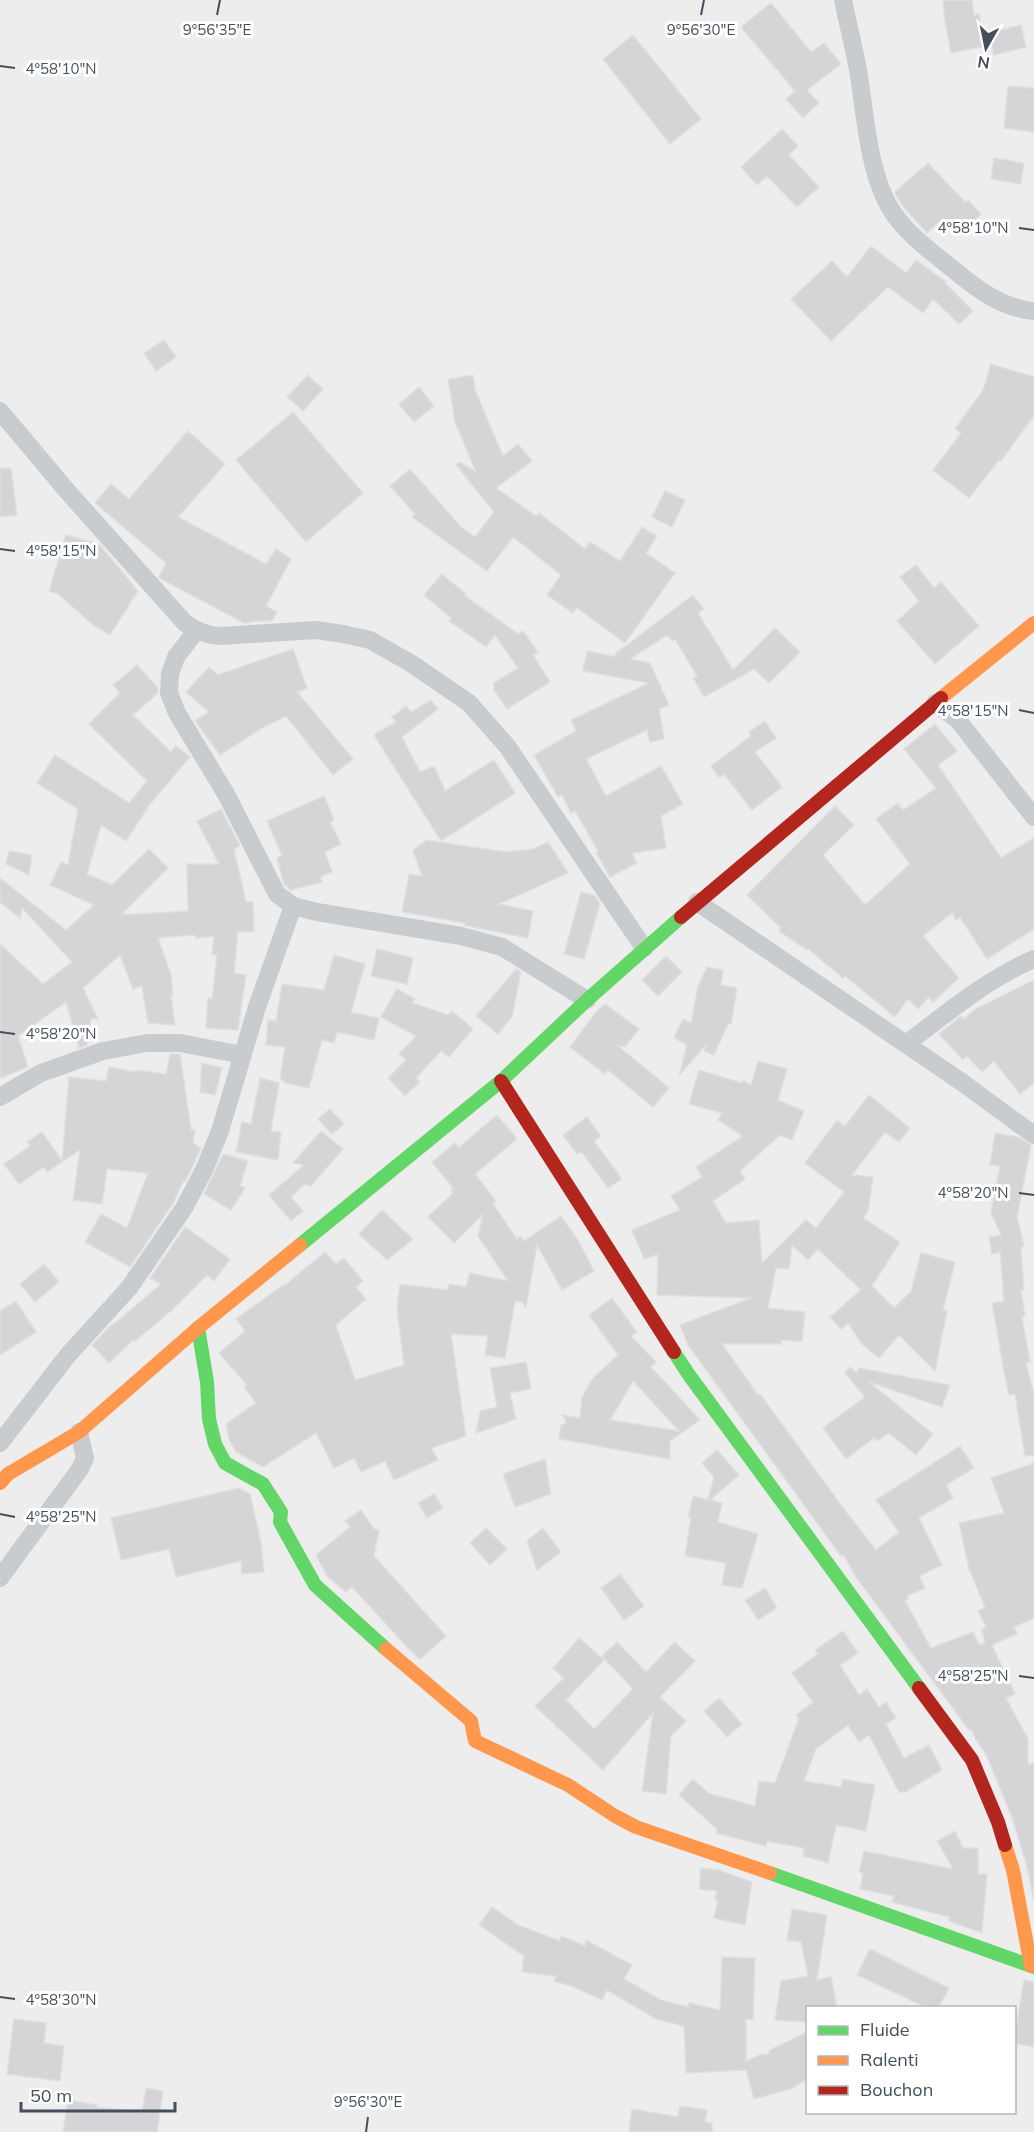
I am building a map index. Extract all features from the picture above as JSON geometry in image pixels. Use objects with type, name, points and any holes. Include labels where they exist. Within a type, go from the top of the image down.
[{"type":"street","points":[[843,0],[859,75],[865,124],[881,191],[896,217],[918,241],[975,288],[1008,306],[1034,311]]},
{"type":"street","points":[[0,411],[68,492],[185,623],[196,631],[220,636],[316,630],[370,640],[412,664],[469,703],[507,747],[644,948]]},
{"type":"street","points":[[0,1454],[4,1479],[79,1432],[198,1328],[501,1081],[587,1000],[697,902],[1034,623]]},
{"type":"street","points":[[196,631],[176,657],[170,674],[169,693],[177,713],[226,794],[277,894],[293,906],[317,912],[461,936],[502,946],[587,1000]]},
{"type":"street","points":[[935,703],[957,719],[1034,816]]},
{"type":"street","points":[[697,902],[906,1044],[1034,1135]]},
{"type":"street","points":[[0,1443],[68,1355],[129,1288],[184,1208],[204,1170],[220,1131],[257,1007],[293,906]]},
{"type":"street","points":[[906,1044],[978,990],[1034,959]]},
{"type":"street","points":[[0,1097],[41,1073],[103,1051],[147,1043],[180,1043],[243,1055]]},
{"type":"street","points":[[501,1081],[689,1375],[972,1760],[999,1822],[1013,1870],[1033,1967]]},
{"type":"street","points":[[198,1328],[207,1382],[209,1419],[215,1444],[225,1463],[262,1484],[281,1512],[280,1522],[315,1585],[471,1721],[475,1741],[568,1785],[636,1827],[719,1854],[1033,1967]]},
{"type":"street","points":[[0,1578],[86,1458],[79,1432]]},
{"type":"building","points":[[943,0],[972,0],[974,15],[979,14],[986,46],[951,53]]},
{"type":"building","points":[[771,3],[811,52],[824,43],[841,64],[807,90],[819,103],[803,118],[786,99],[795,91],[741,27]]},
{"type":"building","points":[[1021,25],[1026,47],[994,55],[988,33]]},
{"type":"building","points":[[633,35],[701,119],[670,144],[603,59]]},
{"type":"building","points":[[1008,86],[1034,88],[1034,132],[1004,128]]},
{"type":"building","points":[[782,129],[798,146],[789,155],[819,187],[797,207],[767,176],[757,185],[741,167]]},
{"type":"building","points":[[994,158],[1024,163],[1021,184],[991,179]]},
{"type":"building","points":[[928,163],[965,202],[968,200],[981,214],[959,235],[943,218],[927,233],[897,197],[895,192]]},
{"type":"building","points":[[871,246],[906,273],[916,260],[946,282],[973,311],[959,324],[933,299],[923,313],[888,287],[831,341],[791,299],[832,261],[847,277]]},
{"type":"building","points":[[164,340],[176,357],[156,371],[144,353]]},
{"type":"building","points":[[991,364],[1034,377],[1034,415],[1001,461],[999,460],[969,498],[933,470],[961,433],[955,429],[983,390]]},
{"type":"building","points":[[308,375],[323,389],[303,411],[287,397]]},
{"type":"building","points":[[473,375],[475,390],[503,456],[518,444],[532,461],[496,488],[536,516],[539,513],[585,549],[590,542],[620,561],[642,527],[657,536],[646,553],[675,573],[625,643],[577,608],[573,613],[547,595],[561,575],[513,537],[487,571],[412,517],[415,514],[390,486],[410,469],[461,527],[475,537],[494,512],[456,465],[460,462],[476,472],[455,422],[448,379]]},
{"type":"building","points":[[419,387],[434,406],[414,422],[399,404]]},
{"type":"building","points":[[293,412],[363,493],[306,542],[236,460]]},
{"type":"building","points":[[188,431],[225,464],[178,517],[266,564],[276,549],[291,559],[266,606],[277,612],[272,621],[244,623],[161,579],[159,577],[166,563],[95,503],[111,484],[129,499]]},
{"type":"building","points":[[0,468],[11,468],[17,515],[0,517]]},
{"type":"building","points":[[665,491],[685,500],[672,527],[652,517]]},
{"type":"building","points":[[66,535],[99,544],[138,591],[110,635],[92,624],[58,594],[49,591]]},
{"type":"building","points":[[916,565],[934,588],[941,582],[979,626],[935,664],[897,621],[919,601],[900,577]]},
{"type":"building","points":[[442,574],[466,594],[464,595],[518,634],[523,631],[538,652],[533,655],[550,682],[507,709],[494,690],[494,683],[518,668],[495,635],[486,647],[449,621],[451,618],[424,595]]},
{"type":"building","points":[[693,595],[704,609],[698,613],[733,670],[775,628],[800,652],[769,683],[754,669],[704,697],[693,678],[697,676],[675,639],[672,641],[667,635],[630,659],[650,663],[669,705],[659,709],[664,739],[650,742],[647,730],[586,759],[606,796],[661,766],[683,804],[661,816],[666,848],[632,853],[637,863],[610,877],[575,811],[571,813],[562,795],[558,797],[534,755],[576,731],[571,720],[649,683],[583,671],[587,651],[617,657],[615,654]]},
{"type":"building","points":[[293,649],[307,688],[297,692],[353,759],[333,775],[286,716],[262,728],[220,755],[195,721],[209,712],[186,692],[209,667],[218,675]]},
{"type":"building","points":[[137,665],[158,688],[158,693],[133,715],[171,752],[176,746],[190,757],[150,804],[126,841],[101,825],[87,874],[112,885],[149,849],[168,868],[121,915],[188,911],[187,864],[219,864],[197,821],[221,809],[240,846],[234,849],[246,902],[253,902],[254,932],[238,932],[234,973],[246,975],[238,1030],[206,1028],[208,998],[212,999],[217,955],[212,954],[214,936],[158,938],[171,975],[175,1025],[148,1023],[142,986],[133,989],[120,955],[83,988],[98,1019],[91,1019],[87,1045],[79,1048],[66,1002],[18,1036],[28,1067],[0,1078],[0,944],[43,984],[72,962],[22,908],[20,918],[0,902],[0,878],[66,930],[94,905],[50,885],[61,862],[68,865],[78,809],[37,783],[55,755],[129,803],[147,781],[89,724],[120,693],[113,685]]},
{"type":"building","points":[[431,700],[438,709],[402,737],[420,772],[434,766],[445,791],[494,760],[515,793],[441,841],[374,735],[396,722],[392,717],[406,706],[411,712]]},
{"type":"building","points":[[765,721],[776,738],[755,752],[782,787],[752,810],[724,774],[719,777],[711,766],[751,736],[749,732]]},
{"type":"building","points":[[935,724],[957,751],[938,765],[1001,858],[1034,838],[1034,929],[987,959],[960,917],[956,920],[952,913],[923,936],[959,978],[933,1002],[929,997],[918,1009],[908,999],[895,1017],[845,976],[843,978],[808,949],[779,931],[781,928],[747,895],[835,806],[854,825],[823,855],[865,905],[910,864],[876,819],[898,803],[903,810],[936,788],[904,749]]},
{"type":"building","points":[[324,796],[334,820],[330,822],[341,844],[325,852],[332,872],[320,877],[322,882],[291,890],[284,884],[277,858],[282,856],[267,821]]},
{"type":"building","points":[[427,840],[505,852],[533,849],[548,842],[568,873],[499,904],[533,911],[528,938],[472,927],[464,925],[465,923],[402,912],[409,874],[422,876],[413,850]]},
{"type":"building","points":[[9,851],[32,855],[29,875],[6,864]]},
{"type":"building","points":[[581,892],[595,896],[600,904],[584,959],[564,954]]},
{"type":"building","points":[[377,949],[413,958],[407,984],[371,976]]},
{"type":"building","points":[[334,955],[365,964],[351,1012],[379,1018],[374,1040],[337,1032],[334,1043],[322,1040],[309,1088],[285,1083],[280,1078],[285,1047],[266,1045],[268,1020],[276,1021],[282,984],[324,990]]},
{"type":"building","points":[[666,956],[682,972],[658,996],[642,980]]},
{"type":"building","points":[[707,967],[723,970],[721,985],[737,988],[731,1024],[728,1024],[714,1055],[704,1051],[707,1043],[679,1076],[687,1045],[674,1038],[683,1019],[691,1023],[698,986]]},
{"type":"building","points":[[516,969],[521,972],[512,1017],[498,1034],[476,1016]]},
{"type":"building","points":[[1034,980],[1034,1083],[1020,1094],[994,1061],[982,1072],[967,1056],[963,1060],[939,1034],[961,1016],[964,1019],[974,1010]]},
{"type":"building","points":[[397,989],[415,999],[413,1003],[448,1015],[452,1011],[473,1029],[449,1057],[441,1051],[416,1078],[420,1082],[405,1096],[388,1078],[406,1060],[399,1054],[416,1036],[381,1017]]},
{"type":"building","points":[[605,1004],[639,1029],[625,1047],[617,1045],[669,1088],[653,1107],[608,1070],[605,1074],[570,1047],[596,1012]]},
{"type":"building","points":[[170,1054],[180,1054],[191,1130],[195,1130],[193,1143],[201,1148],[174,1202],[130,1267],[85,1242],[101,1214],[127,1228],[148,1173],[107,1169],[102,1204],[73,1200],[80,1150],[47,1172],[44,1167],[19,1184],[4,1164],[30,1146],[27,1142],[42,1132],[62,1161],[69,1077],[106,1081],[109,1067],[166,1074]]},
{"type":"building","points":[[758,1061],[787,1069],[778,1100],[804,1111],[792,1140],[780,1135],[740,1171],[745,1179],[713,1201],[726,1223],[759,1220],[762,1263],[806,1220],[816,1228],[844,1192],[805,1163],[837,1120],[845,1126],[869,1095],[910,1128],[899,1142],[885,1132],[852,1175],[873,1177],[868,1211],[863,1218],[900,1242],[872,1286],[894,1308],[911,1291],[921,1253],[955,1262],[943,1310],[947,1311],[935,1371],[899,1335],[879,1358],[862,1344],[848,1323],[841,1329],[830,1317],[861,1290],[818,1249],[808,1260],[792,1245],[789,1269],[776,1268],[768,1308],[805,1312],[802,1342],[781,1340],[781,1344],[722,1344],[876,1550],[899,1532],[876,1500],[960,1446],[974,1468],[946,1485],[953,1498],[919,1518],[942,1565],[919,1576],[925,1588],[907,1596],[908,1599],[905,1601],[931,1648],[973,1632],[979,1645],[985,1643],[982,1629],[986,1627],[978,1611],[985,1607],[969,1569],[959,1523],[1004,1513],[991,1478],[1034,1463],[1034,1618],[1014,1627],[1017,1634],[992,1645],[1015,1694],[1006,1698],[1028,1739],[1028,1765],[1034,1763],[1034,1901],[1027,1866],[1012,1817],[986,1754],[972,1730],[969,1730],[856,1577],[843,1554],[841,1556],[688,1345],[680,1325],[751,1298],[657,1295],[658,1254],[644,1259],[632,1230],[680,1210],[671,1196],[702,1177],[696,1167],[743,1136],[718,1120],[722,1113],[689,1104],[699,1070],[742,1083],[743,1080],[751,1085]]},
{"type":"building","points":[[202,1063],[222,1068],[215,1095],[200,1092]]},
{"type":"building","points":[[260,1078],[279,1083],[271,1131],[281,1132],[278,1160],[236,1152],[242,1122],[251,1124]]},
{"type":"building","points":[[330,1109],[344,1124],[332,1134],[318,1119]]},
{"type":"building","points":[[497,1115],[517,1139],[475,1174],[496,1201],[493,1204],[517,1239],[520,1236],[524,1241],[561,1216],[578,1240],[594,1271],[562,1290],[537,1245],[526,1307],[522,1302],[515,1301],[505,1358],[485,1355],[488,1336],[451,1334],[466,1436],[431,1448],[438,1460],[394,1480],[385,1461],[361,1472],[354,1458],[334,1468],[316,1433],[263,1467],[236,1452],[229,1439],[226,1424],[256,1403],[244,1387],[247,1385],[219,1353],[245,1331],[236,1319],[284,1286],[325,1252],[336,1264],[344,1258],[363,1281],[356,1287],[366,1299],[336,1325],[355,1380],[404,1365],[397,1308],[400,1284],[448,1290],[449,1284],[466,1287],[470,1273],[508,1281],[478,1236],[483,1214],[454,1243],[428,1217],[453,1193],[451,1190],[453,1188],[432,1162],[455,1143],[459,1147]]},
{"type":"building","points":[[587,1117],[601,1136],[594,1141],[622,1179],[608,1188],[581,1151],[577,1154],[563,1135]]},
{"type":"building","points":[[321,1131],[343,1149],[310,1187],[306,1183],[291,1197],[303,1211],[291,1221],[269,1195],[304,1165],[293,1163]]},
{"type":"building","points":[[995,1133],[1018,1137],[1031,1145],[1017,1217],[1024,1246],[1021,1247],[1024,1290],[1021,1290],[1025,1316],[1022,1317],[1030,1362],[1026,1363],[1034,1395],[1034,1455],[1025,1456],[1015,1394],[1009,1395],[992,1303],[1004,1301],[1000,1252],[992,1254],[989,1237],[1001,1235],[991,1213],[1000,1166],[990,1165]]},
{"type":"building","points":[[223,1154],[248,1161],[240,1186],[245,1188],[231,1210],[204,1194]]},
{"type":"building","points":[[382,1210],[413,1239],[387,1260],[359,1234]]},
{"type":"building","points":[[185,1227],[230,1259],[214,1281],[207,1275],[172,1310],[135,1341],[133,1340],[109,1363],[92,1345],[112,1324],[161,1284],[150,1278]]},
{"type":"building","points":[[44,1264],[59,1282],[35,1302],[20,1284]]},
{"type":"building","points":[[612,1298],[637,1332],[631,1336],[656,1362],[651,1367],[700,1420],[670,1441],[670,1459],[559,1439],[561,1425],[566,1423],[563,1415],[580,1418],[582,1397],[593,1378],[618,1355],[589,1315]],"holes":[[[633,1381],[679,1431],[610,1420]]]},
{"type":"building","points":[[16,1301],[36,1332],[0,1355],[0,1311]]},
{"type":"building","points":[[526,1362],[531,1389],[510,1393],[516,1419],[476,1433],[480,1411],[497,1407],[490,1368]]},
{"type":"building","points":[[850,1367],[857,1373],[859,1368],[950,1385],[942,1407],[869,1382],[933,1434],[916,1455],[889,1433],[877,1441],[874,1438],[846,1459],[823,1428],[865,1397],[845,1373]]},
{"type":"building","points":[[717,1450],[739,1475],[710,1500],[722,1503],[718,1522],[758,1534],[742,1588],[722,1585],[726,1563],[685,1556],[691,1517],[688,1517],[693,1496],[708,1500],[714,1477],[702,1463]]},
{"type":"building","points":[[545,1459],[551,1494],[515,1507],[503,1474]]},
{"type":"building","points":[[239,1488],[250,1494],[261,1542],[264,1572],[242,1574],[241,1561],[176,1577],[169,1549],[121,1560],[111,1518]]},
{"type":"building","points":[[434,1494],[443,1508],[427,1518],[418,1503]]},
{"type":"building","points":[[361,1510],[374,1529],[379,1530],[374,1556],[446,1636],[420,1659],[352,1587],[346,1592],[327,1576],[316,1555],[350,1527],[345,1521]]},
{"type":"building","points":[[486,1528],[507,1549],[490,1565],[470,1543]]},
{"type":"building","points":[[543,1528],[561,1552],[537,1570],[527,1541]]},
{"type":"building","points":[[620,1574],[644,1606],[624,1620],[601,1588]]},
{"type":"building","points":[[765,1588],[777,1608],[758,1620],[745,1600]]},
{"type":"building","points":[[843,1631],[858,1653],[840,1665],[859,1695],[867,1689],[879,1707],[886,1702],[896,1718],[886,1724],[904,1758],[929,1745],[942,1770],[905,1792],[899,1792],[869,1735],[859,1742],[848,1725],[816,1749],[804,1781],[841,1787],[843,1779],[875,1785],[866,1831],[836,1825],[828,1863],[803,1856],[804,1848],[767,1841],[766,1846],[716,1833],[717,1829],[679,1795],[693,1779],[708,1793],[755,1806],[759,1781],[775,1783],[799,1718],[796,1715],[813,1702],[792,1673],[818,1654],[815,1650]]},
{"type":"building","points":[[579,1638],[604,1660],[566,1700],[594,1729],[633,1689],[602,1656],[617,1642],[646,1672],[675,1642],[695,1661],[660,1697],[686,1721],[671,1736],[666,1794],[642,1791],[653,1713],[603,1770],[535,1706],[564,1678],[553,1668]]},
{"type":"building","points":[[719,1698],[742,1724],[727,1737],[704,1711]]},
{"type":"building","points":[[955,1831],[963,1848],[978,1848],[978,1874],[987,1874],[982,1933],[949,1921],[949,1917],[892,1902],[894,1896],[860,1889],[863,1873],[859,1872],[864,1851],[953,1869],[937,1841]]},
{"type":"building","points":[[701,1868],[719,1870],[752,1882],[745,1925],[714,1918],[718,1900],[715,1900],[717,1891],[699,1889]]},
{"type":"building","points":[[492,1907],[518,1925],[560,1941],[561,1936],[585,1946],[586,1940],[632,1965],[624,1979],[661,2000],[688,2007],[689,2003],[720,2010],[722,1957],[755,1958],[753,2020],[746,2019],[746,2061],[762,2054],[769,2054],[770,2050],[806,2032],[806,2080],[793,2088],[754,2099],[746,2070],[686,2073],[684,2026],[656,2019],[607,1990],[602,2000],[554,1981],[556,1976],[522,1972],[524,1956],[479,1925]]},
{"type":"building","points":[[792,1909],[827,1915],[817,1980],[831,1977],[837,2006],[806,2006],[806,2022],[775,2020],[781,1981],[808,1976],[801,1942],[787,1940]]},
{"type":"building","points":[[870,1949],[949,1988],[940,2006],[923,2006],[857,1975]]},
{"type":"building","points":[[1024,1980],[1034,1982],[1034,2047],[1016,2043]]},
{"type":"building","points":[[14,2019],[46,2023],[44,2043],[64,2046],[60,2081],[7,2074]]},
{"type":"building","points":[[146,2088],[163,2091],[157,2132],[63,2132],[68,2100],[97,2105],[96,2107],[142,2112]]},
{"type":"building","points":[[680,2106],[707,2110],[705,2122],[712,2123],[712,2132],[629,2132],[632,2109],[678,2117]]},
{"type":"traffic: fast","points":[[300,1245],[501,1081],[587,1000],[681,917]]},
{"type":"traffic: fast","points":[[198,1328],[207,1382],[209,1419],[215,1444],[225,1463],[263,1484],[281,1512],[280,1522],[315,1585],[386,1649]]},
{"type":"traffic: fast","points":[[674,1352],[919,1688]]},
{"type":"traffic: fast","points":[[770,1873],[1034,1967]]},
{"type":"traffic: slow","points":[[941,698],[1034,623]]},
{"type":"traffic: slow","points":[[0,1483],[8,1474],[79,1432],[198,1328],[300,1245]]},
{"type":"traffic: slow","points":[[386,1649],[471,1721],[475,1741],[568,1785],[636,1827],[770,1873]]},
{"type":"traffic: slow","points":[[1005,1845],[1013,1870],[1031,1966]]},
{"type":"traffic: jam","points":[[681,917],[941,698]]},
{"type":"traffic: jam","points":[[501,1081],[674,1352]]},
{"type":"traffic: jam","points":[[919,1688],[972,1760],[1005,1845]]}]
